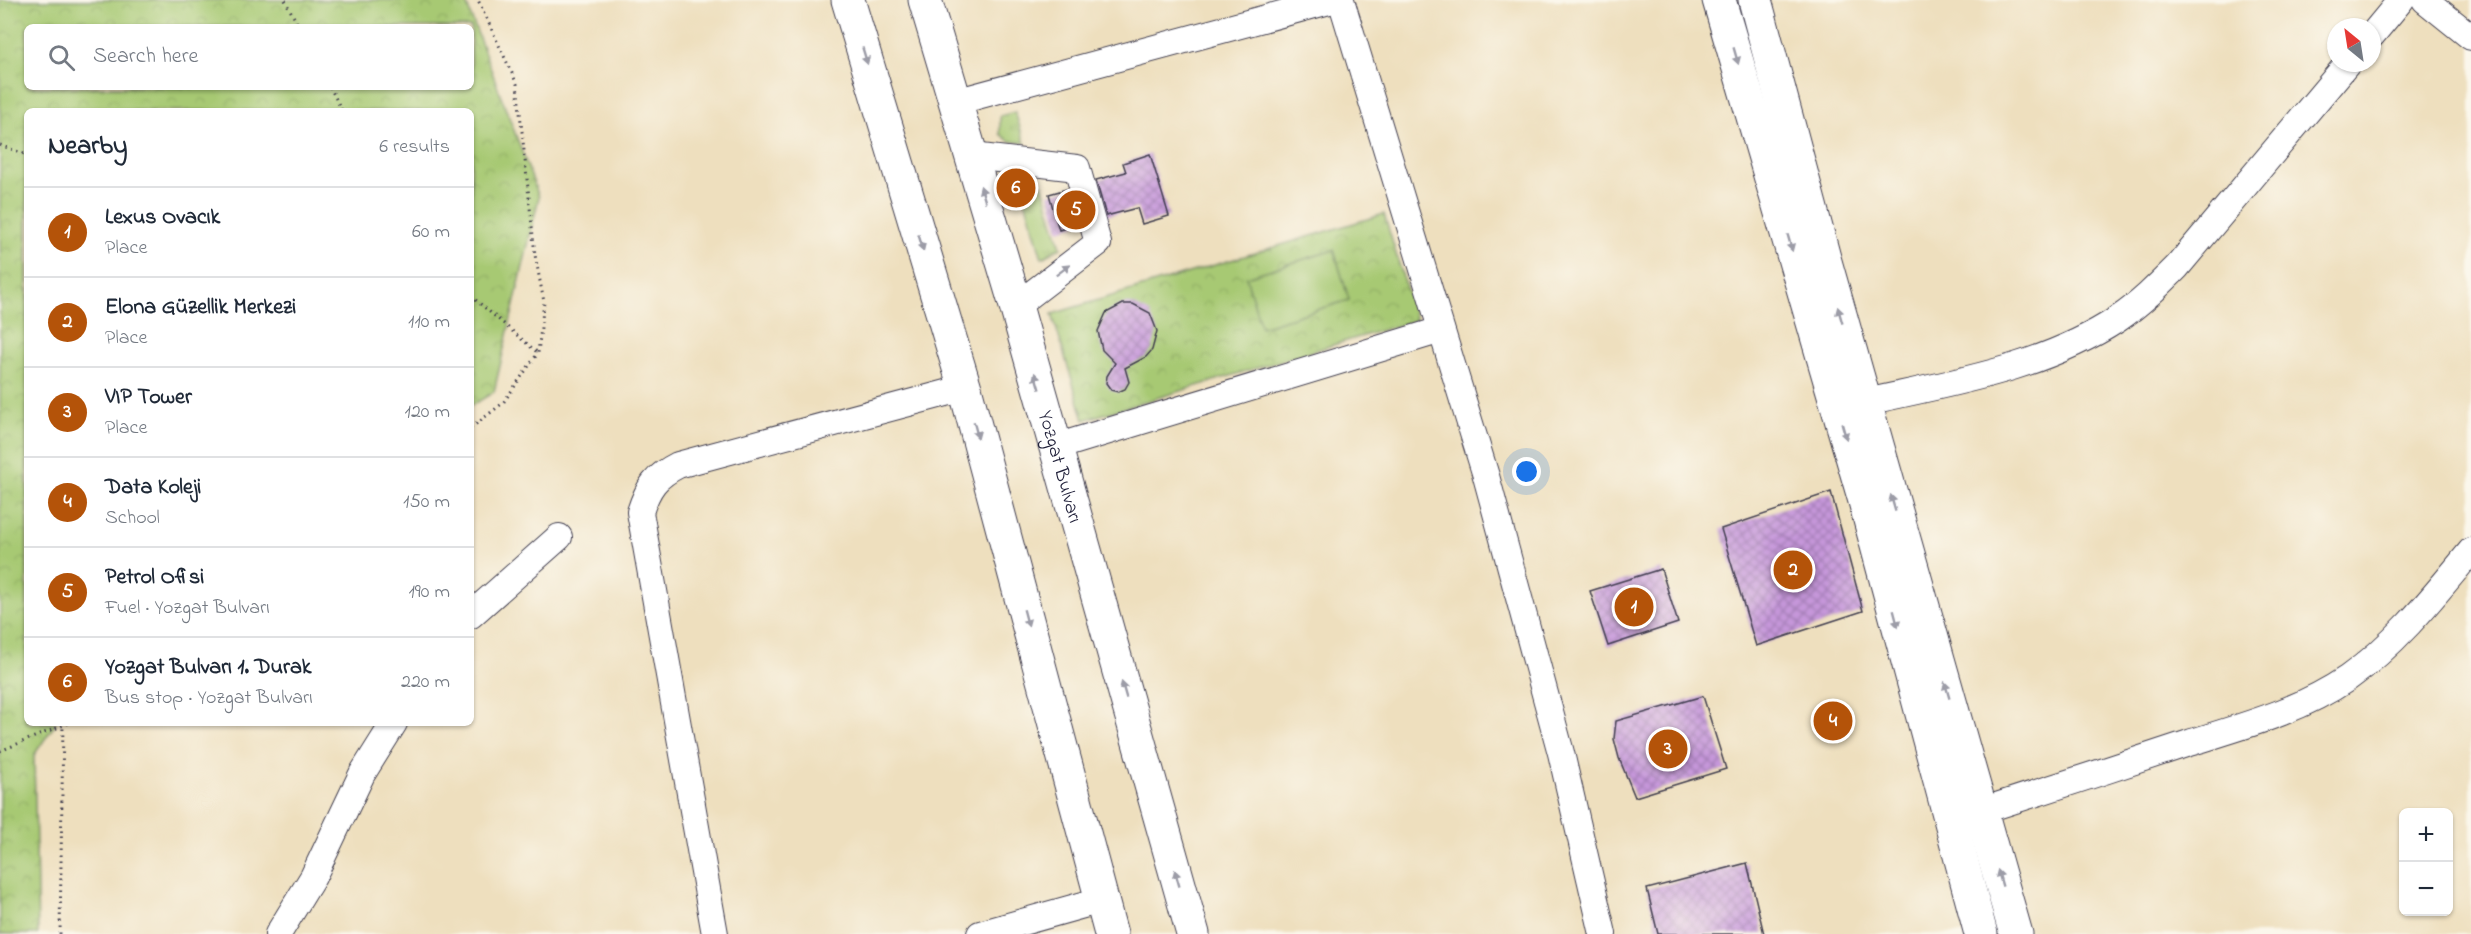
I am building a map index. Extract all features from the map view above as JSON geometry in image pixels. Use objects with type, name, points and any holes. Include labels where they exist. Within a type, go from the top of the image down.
[{"type":"main road","points":[[848,0],[965,388],[1111,934]]},
{"type":"main road","name":"Yozgat Bulvarı","points":[[925,0],[1016,306],[1193,934]]},
{"type":"main road","points":[[1719,0],[1865,501],[1981,934]]},
{"type":"main road","points":[[1755,0],[1824,258],[2016,934]]},
{"type":"street","points":[[956,102],[1333,0]]},
{"type":"street","points":[[1341,0],[1486,476],[1561,753],[1603,934]]},
{"type":"street","points":[[2381,24],[2401,0]]},
{"type":"street","points":[[2425,0],[2471,37]]},
{"type":"street","points":[[1866,402],[1946,384],[2051,354],[2087,337],[2118,318],[2146,297],[2177,267],[2340,72]]},
{"type":"street","points":[[972,156],[1077,168],[1098,243],[1016,306]]},
{"type":"street","points":[[1056,447],[1442,330]]},
{"type":"street","points":[[715,934],[640,512],[647,490],[658,475],[678,465],[965,388]]},
{"type":"street","points":[[474,612],[559,537]]},
{"type":"street","points":[[1981,811],[2252,723],[2314,698],[2346,679],[2387,646],[2471,551]]},
{"type":"street","points":[[278,934],[314,877],[362,774],[392,726]]},
{"type":"street","points":[[980,934],[1101,900]]},
{"type":"path","points":[[285,0],[297,24]]},
{"type":"path","points":[[474,426],[503,403],[538,353],[544,302],[535,255],[517,84],[478,0]]},
{"type":"path","points":[[332,90],[340,108]]},
{"type":"path","points":[[0,145],[24,154]]},
{"type":"path","points":[[474,299],[538,353]]},
{"type":"path","points":[[0,751],[61,726]]},
{"type":"path","points":[[60,934],[63,726]]},
{"type":"green space","points":[[0,0],[465,0],[539,197],[494,392],[474,404],[474,108],[24,108],[24,726],[54,726],[34,755],[38,934],[0,934]]},
{"type":"green space","points":[[1015,112],[1025,143],[1009,141],[1000,134],[1000,116]]},
{"type":"green space","points":[[1020,183],[1042,184],[1061,247],[1042,258]]},
{"type":"green space","points":[[1384,214],[1416,320],[1084,420],[1052,314]]},
{"type":"green space","points":[[1334,250],[1349,300],[1261,327],[1246,277]]},
{"type":"building","points":[[1150,154],[1169,216],[1142,224],[1137,208],[1106,216],[1096,180],[1126,172],[1123,163]]},
{"type":"building","points":[[1067,189],[1077,225],[1059,230],[1049,194]]},
{"type":"building","points":[[1123,304],[1133,304],[1150,313],[1157,331],[1152,350],[1146,357],[1125,368],[1129,382],[1125,389],[1118,392],[1111,390],[1106,383],[1107,376],[1115,363],[1102,350],[1098,331],[1106,313]]},
{"type":"building","points":[[1831,492],[1863,611],[1756,646],[1721,529]]},
{"type":"building","points":[[1661,569],[1678,623],[1608,646],[1590,591]]},
{"type":"building","points":[[1703,696],[1726,769],[1635,797],[1614,739],[1616,721]]},
{"type":"building","points":[[1747,863],[1764,934],[1658,934],[1647,889]]},
{"type":"place","name":"Yozgat Bulvarı 1. Durak","points":[[1016,188]]},
{"type":"place","name":"Petrol Ofisi","points":[[1076,210]]},
{"type":"place","name":"Elona Güzellik Merkezi","points":[[1793,570]]},
{"type":"place","name":"Lexus Ovacık","points":[[1634,607]]},
{"type":"place","name":"Data Koleji","points":[[1833,721]]},
{"type":"place","name":"VIP Tower","points":[[1668,749]]}]
